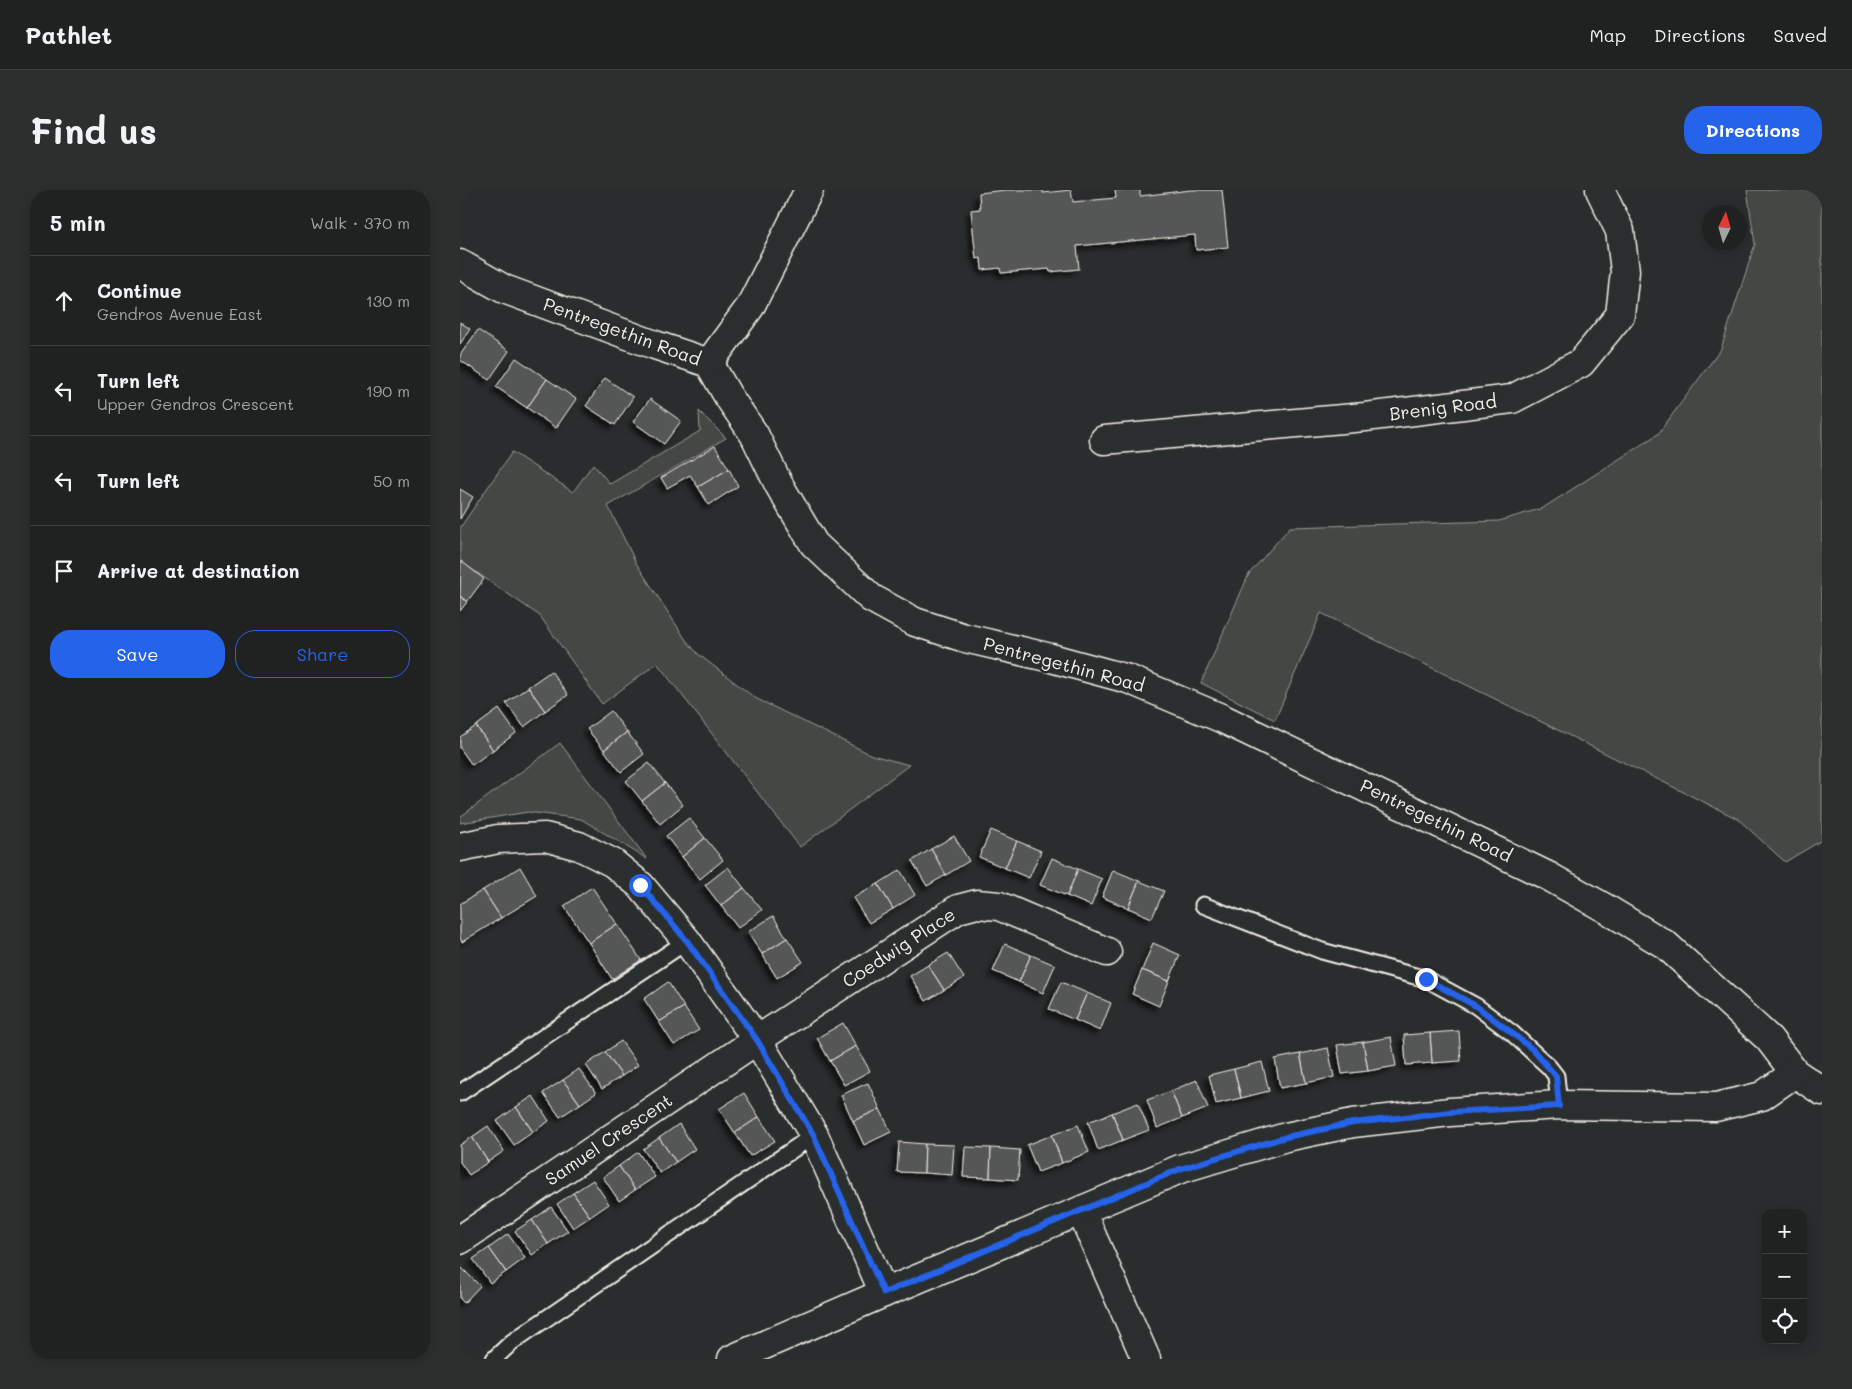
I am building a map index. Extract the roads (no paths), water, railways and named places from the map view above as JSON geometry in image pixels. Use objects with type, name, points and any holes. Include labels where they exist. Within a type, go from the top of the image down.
[{"type":"street","points":[[709,363],[750,307],[809,190]]},
{"type":"street","name":"Brenig Road","points":[[1104,440],[1365,417],[1512,399],[1581,363],[1620,315],[1625,272],[1620,231],[1600,190]]},
{"type":"street","name":"Pentregethin Road","points":[[460,264],[504,289],[709,363],[728,396],[754,434],[779,484],[814,544],[871,598],[915,622],[964,638],[1051,658],[1128,679],[1221,718],[1548,876],[1666,945],[1769,1039],[1795,1073],[1822,1091]]},
{"type":"street","points":[[460,847],[498,839],[545,837],[578,846],[613,863],[640,885],[687,941],[757,1040],[814,1136],[884,1293]]},
{"type":"street","name":"Coedwig Place","points":[[757,1040],[958,909],[977,904],[999,906],[1108,952]]},
{"type":"street","name":"Samuel Crescent","points":[[460,1240],[757,1040]]},
{"type":"street","points":[[732,1359],[1180,1169],[1305,1133],[1353,1123],[1440,1113],[1559,1106],[1716,1107],[1762,1096],[1795,1073]]},
{"type":"street","points":[[1081,1211],[1146,1359]]},
{"type":"lane","points":[[1203,905],[1322,951],[1426,979],[1476,1006],[1512,1033],[1549,1066],[1556,1076],[1559,1106]]},
{"type":"lane","points":[[460,1094],[687,941]]},
{"type":"lane","points":[[494,1359],[512,1342],[814,1136]]}]
